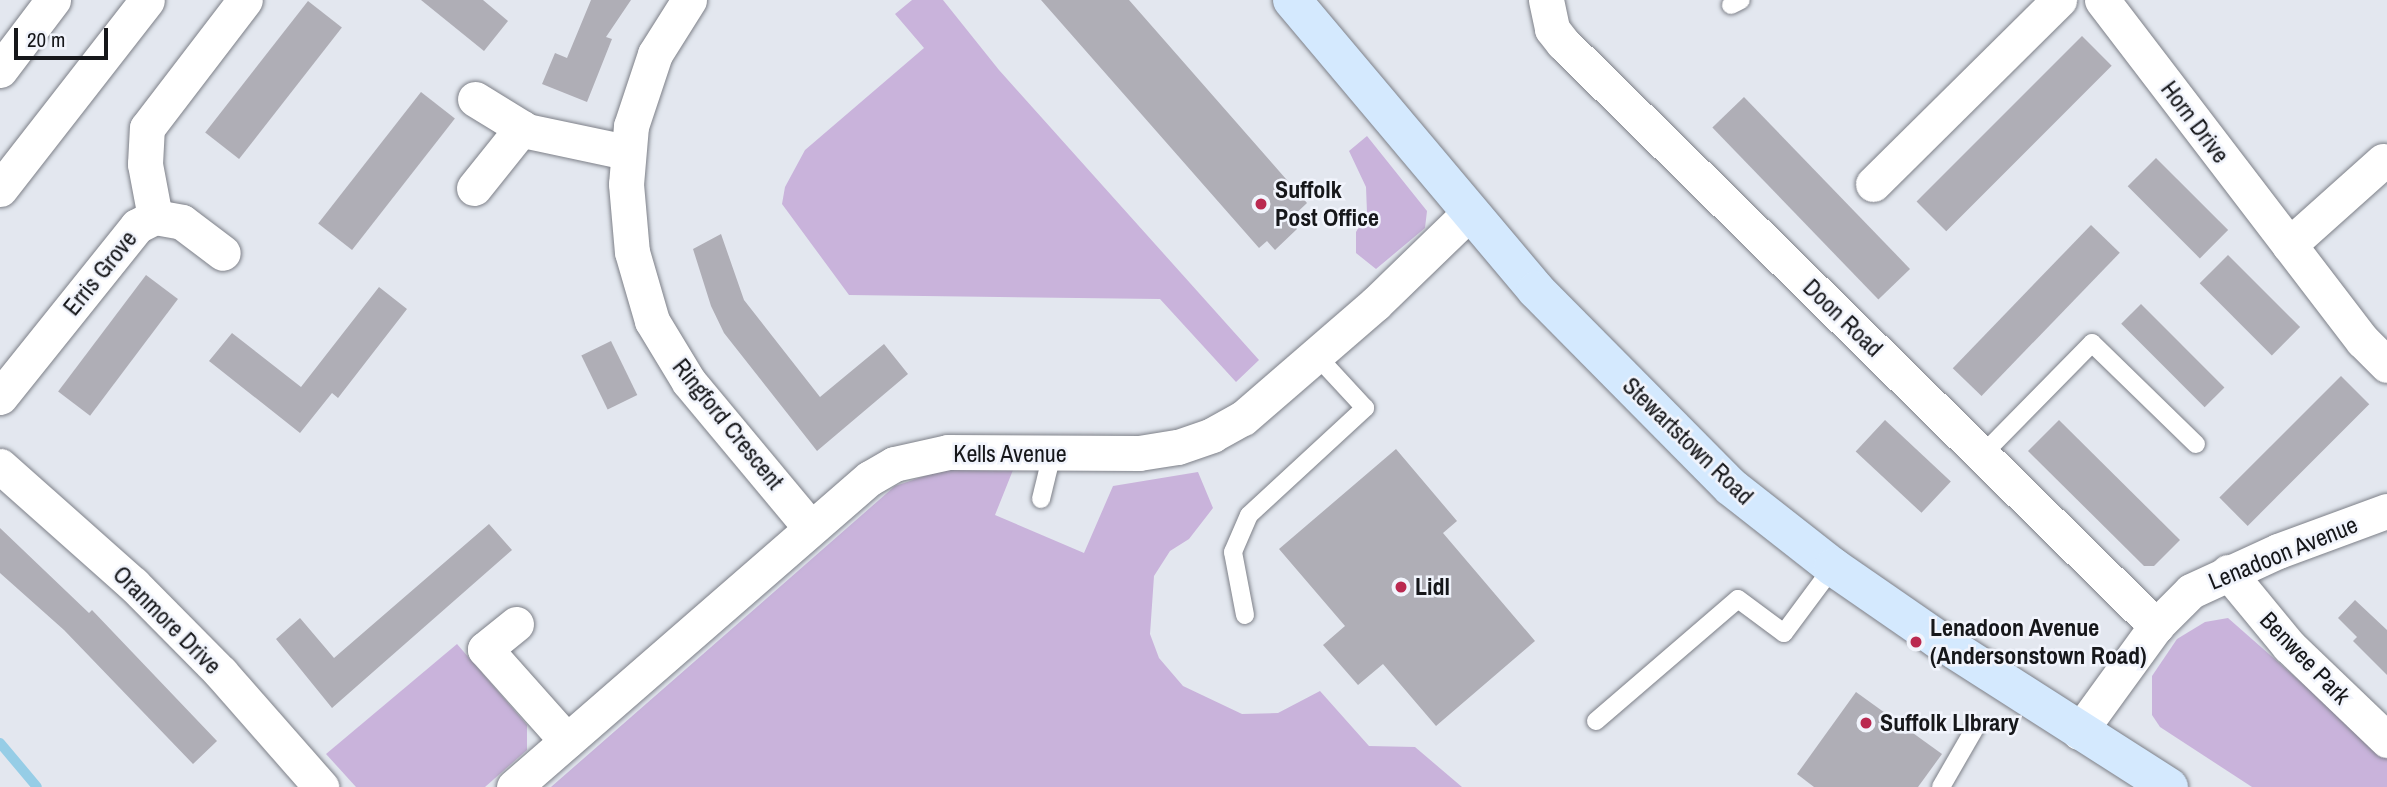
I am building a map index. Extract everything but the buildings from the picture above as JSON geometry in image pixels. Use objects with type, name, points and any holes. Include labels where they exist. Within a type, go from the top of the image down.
[{"type":"main road","name":"Stewartstown Road","points":[[1292,0],[1536,290],[1731,487],[1833,567],[2079,732],[2169,787]]},
{"type":"street","points":[[0,70],[53,0]]},
{"type":"street","points":[[155,217],[145,164],[147,128],[245,0]]},
{"type":"street","name":"Ringford Crescent","points":[[689,0],[655,54],[631,126],[627,152],[630,239],[652,321],[689,382],[810,527]]},
{"type":"street","name":"Doon Road","points":[[1546,0],[1552,29],[1563,43],[2155,626]]},
{"type":"street","points":[[1873,184],[2059,0]]},
{"type":"street","name":"Horn Drive","points":[[2102,0],[2363,341],[2387,365]]},
{"type":"street","points":[[0,189],[135,4]]},
{"type":"street","points":[[475,99],[522,128],[552,139],[627,152]]},
{"type":"street","points":[[474,187],[522,128]]},
{"type":"street","points":[[2289,245],[2383,161]]},
{"type":"street","name":"Kells Avenue","points":[[514,787],[810,527],[894,464],[982,450],[1052,454],[1139,453],[1178,447],[1212,435],[1243,418],[1316,355],[1469,213]]},
{"type":"street","name":"Erris Grove","points":[[0,397],[138,226],[155,217],[182,222],[223,253]]},
{"type":"street","name":"Oranmore Drive","points":[[0,466],[134,584],[221,673],[321,787]]},
{"type":"street","name":"Lenadoon Avenue","points":[[2079,732],[2155,626],[2191,591],[2228,572],[2387,511]]},
{"type":"street","name":"Benwee Park","points":[[2228,572],[2290,646],[2387,740]]},
{"type":"street","points":[[516,624],[485,649],[567,741]]},
{"type":"lane","points":[[1982,455],[2092,343],[2196,444]]},
{"type":"lane","points":[[1245,615],[1233,552],[1249,515],[1365,408],[1316,355]]},
{"type":"lane","points":[[1041,499],[1052,454]]},
{"type":"lane","points":[[1597,721],[1738,599],[1784,633],[1833,567]]},
{"type":"lane","points":[[1941,787],[1975,728]]},
{"type":"shaded area","points":[[912,0],[943,0],[999,70],[1259,360],[1236,382],[1160,299],[849,295],[782,204],[785,187],[805,150],[924,48],[895,14]]},
{"type":"shaded area","points":[[1367,136],[1427,211],[1425,228],[1376,269],[1356,253],[1356,232],[1367,213],[1366,187],[1349,151]]},
{"type":"shaded area","points":[[1015,465],[995,515],[1084,553],[1113,486],[1198,472],[1213,508],[1189,539],[1170,551],[1154,576],[1150,634],[1159,658],[1183,686],[1242,714],[1278,713],[1320,691],[1369,746],[1415,747],[1462,787],[551,787],[895,486],[946,469]]},
{"type":"shaded area","points":[[2228,618],[2387,758],[2387,787],[2252,787],[2160,727],[2152,715],[2152,676],[2177,639],[2205,622]]},
{"type":"shaded area","points":[[457,644],[527,725],[527,750],[485,787],[356,787],[326,754]]},
{"type":"waterway","points":[[0,743],[37,787]]},
{"type":"place","name":"Suffolk Post Office","points":[[1261,204]]},
{"type":"place","name":"Lidl","points":[[1401,587]]},
{"type":"place","name":"Lenadoon Avenue (Andersonstown Road)","points":[[1916,642]]},
{"type":"place","name":"Suffolk LIbrary","points":[[1866,723]]}]
